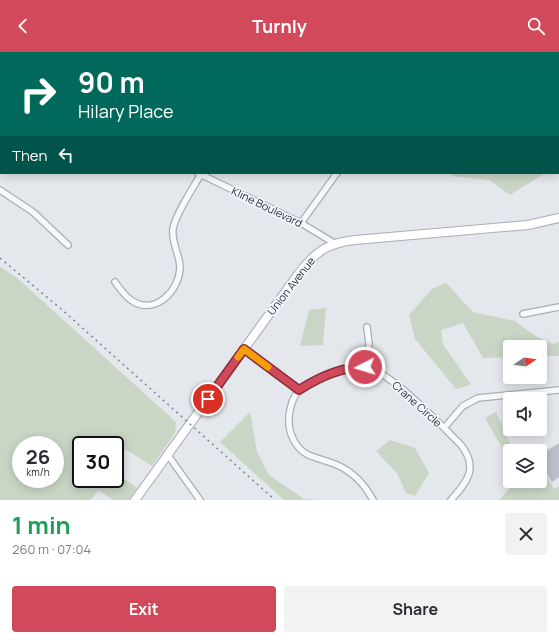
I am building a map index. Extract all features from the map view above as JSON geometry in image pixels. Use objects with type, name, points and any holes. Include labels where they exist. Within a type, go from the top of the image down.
[{"type":"main road","name":"Union Avenue","points":[[134,500],[306,264],[322,249],[334,243],[355,240],[528,225],[559,218]]},
{"type":"street","points":[[115,282],[130,300],[141,305],[153,305],[171,293],[178,279],[180,267],[173,240],[173,229],[176,220],[200,174]]},
{"type":"street","name":"Kline Boulevard","points":[[200,174],[301,223],[334,243]]},
{"type":"street","points":[[301,223],[336,174]]},
{"type":"street","points":[[0,190],[33,212],[68,245]]},
{"type":"street","points":[[523,314],[559,307]]},
{"type":"street","points":[[365,367],[368,344],[367,327]]},
{"type":"street","points":[[244,349],[299,390],[290,411],[289,423],[295,443],[306,455],[335,464],[351,473],[364,485],[373,500]]},
{"type":"street","name":"Crane Circle","points":[[299,390],[325,376],[343,369],[365,367],[380,373],[392,381],[444,428],[465,450],[470,466],[466,482],[451,500]]},
{"type":"street","points":[[444,428],[463,406],[478,398],[559,390]]},
{"type":"street","points":[[167,454],[200,500]]},
{"type":"green space","points":[[451,174],[543,174],[510,195],[489,180],[454,176]]},
{"type":"green space","points":[[0,267],[16,277],[176,422],[175,433],[152,466],[125,449],[124,451],[124,436],[72,436],[72,488],[124,488],[124,479],[137,488],[129,500],[113,500],[98,490],[91,500],[0,500]]},
{"type":"green space","points":[[446,283],[473,312],[515,321],[535,336],[544,340],[503,340],[503,357],[483,358],[463,323],[441,330],[443,344],[471,385],[456,389],[415,339],[409,315],[432,289]]},
{"type":"green space","points":[[326,308],[323,345],[300,346],[309,310]]},
{"type":"green space","points":[[547,341],[554,344],[559,342],[559,356],[547,356]]},
{"type":"green space","points":[[250,412],[257,452],[269,475],[304,499],[322,500],[284,500],[220,442]]},
{"type":"green space","points":[[496,412],[503,428],[503,436],[506,436],[510,444],[503,444],[503,450],[485,418]]},
{"type":"green space","points":[[390,440],[415,448],[429,473],[415,496],[406,493],[397,473],[376,451]]},
{"type":"green space","points":[[547,478],[554,489],[559,486],[559,500],[499,500],[510,488],[547,488]]},
{"type":"building","points":[[559,443],[559,477],[552,482],[547,474],[547,451]]},
{"type":"railway","points":[[0,258],[60,308],[275,500]]},
{"type":"slow traffic","points":[[238,357],[244,349],[268,367]]},
{"type":"route","points":[[208,399],[244,349],[299,390],[308,384],[343,369],[365,367]]}]
